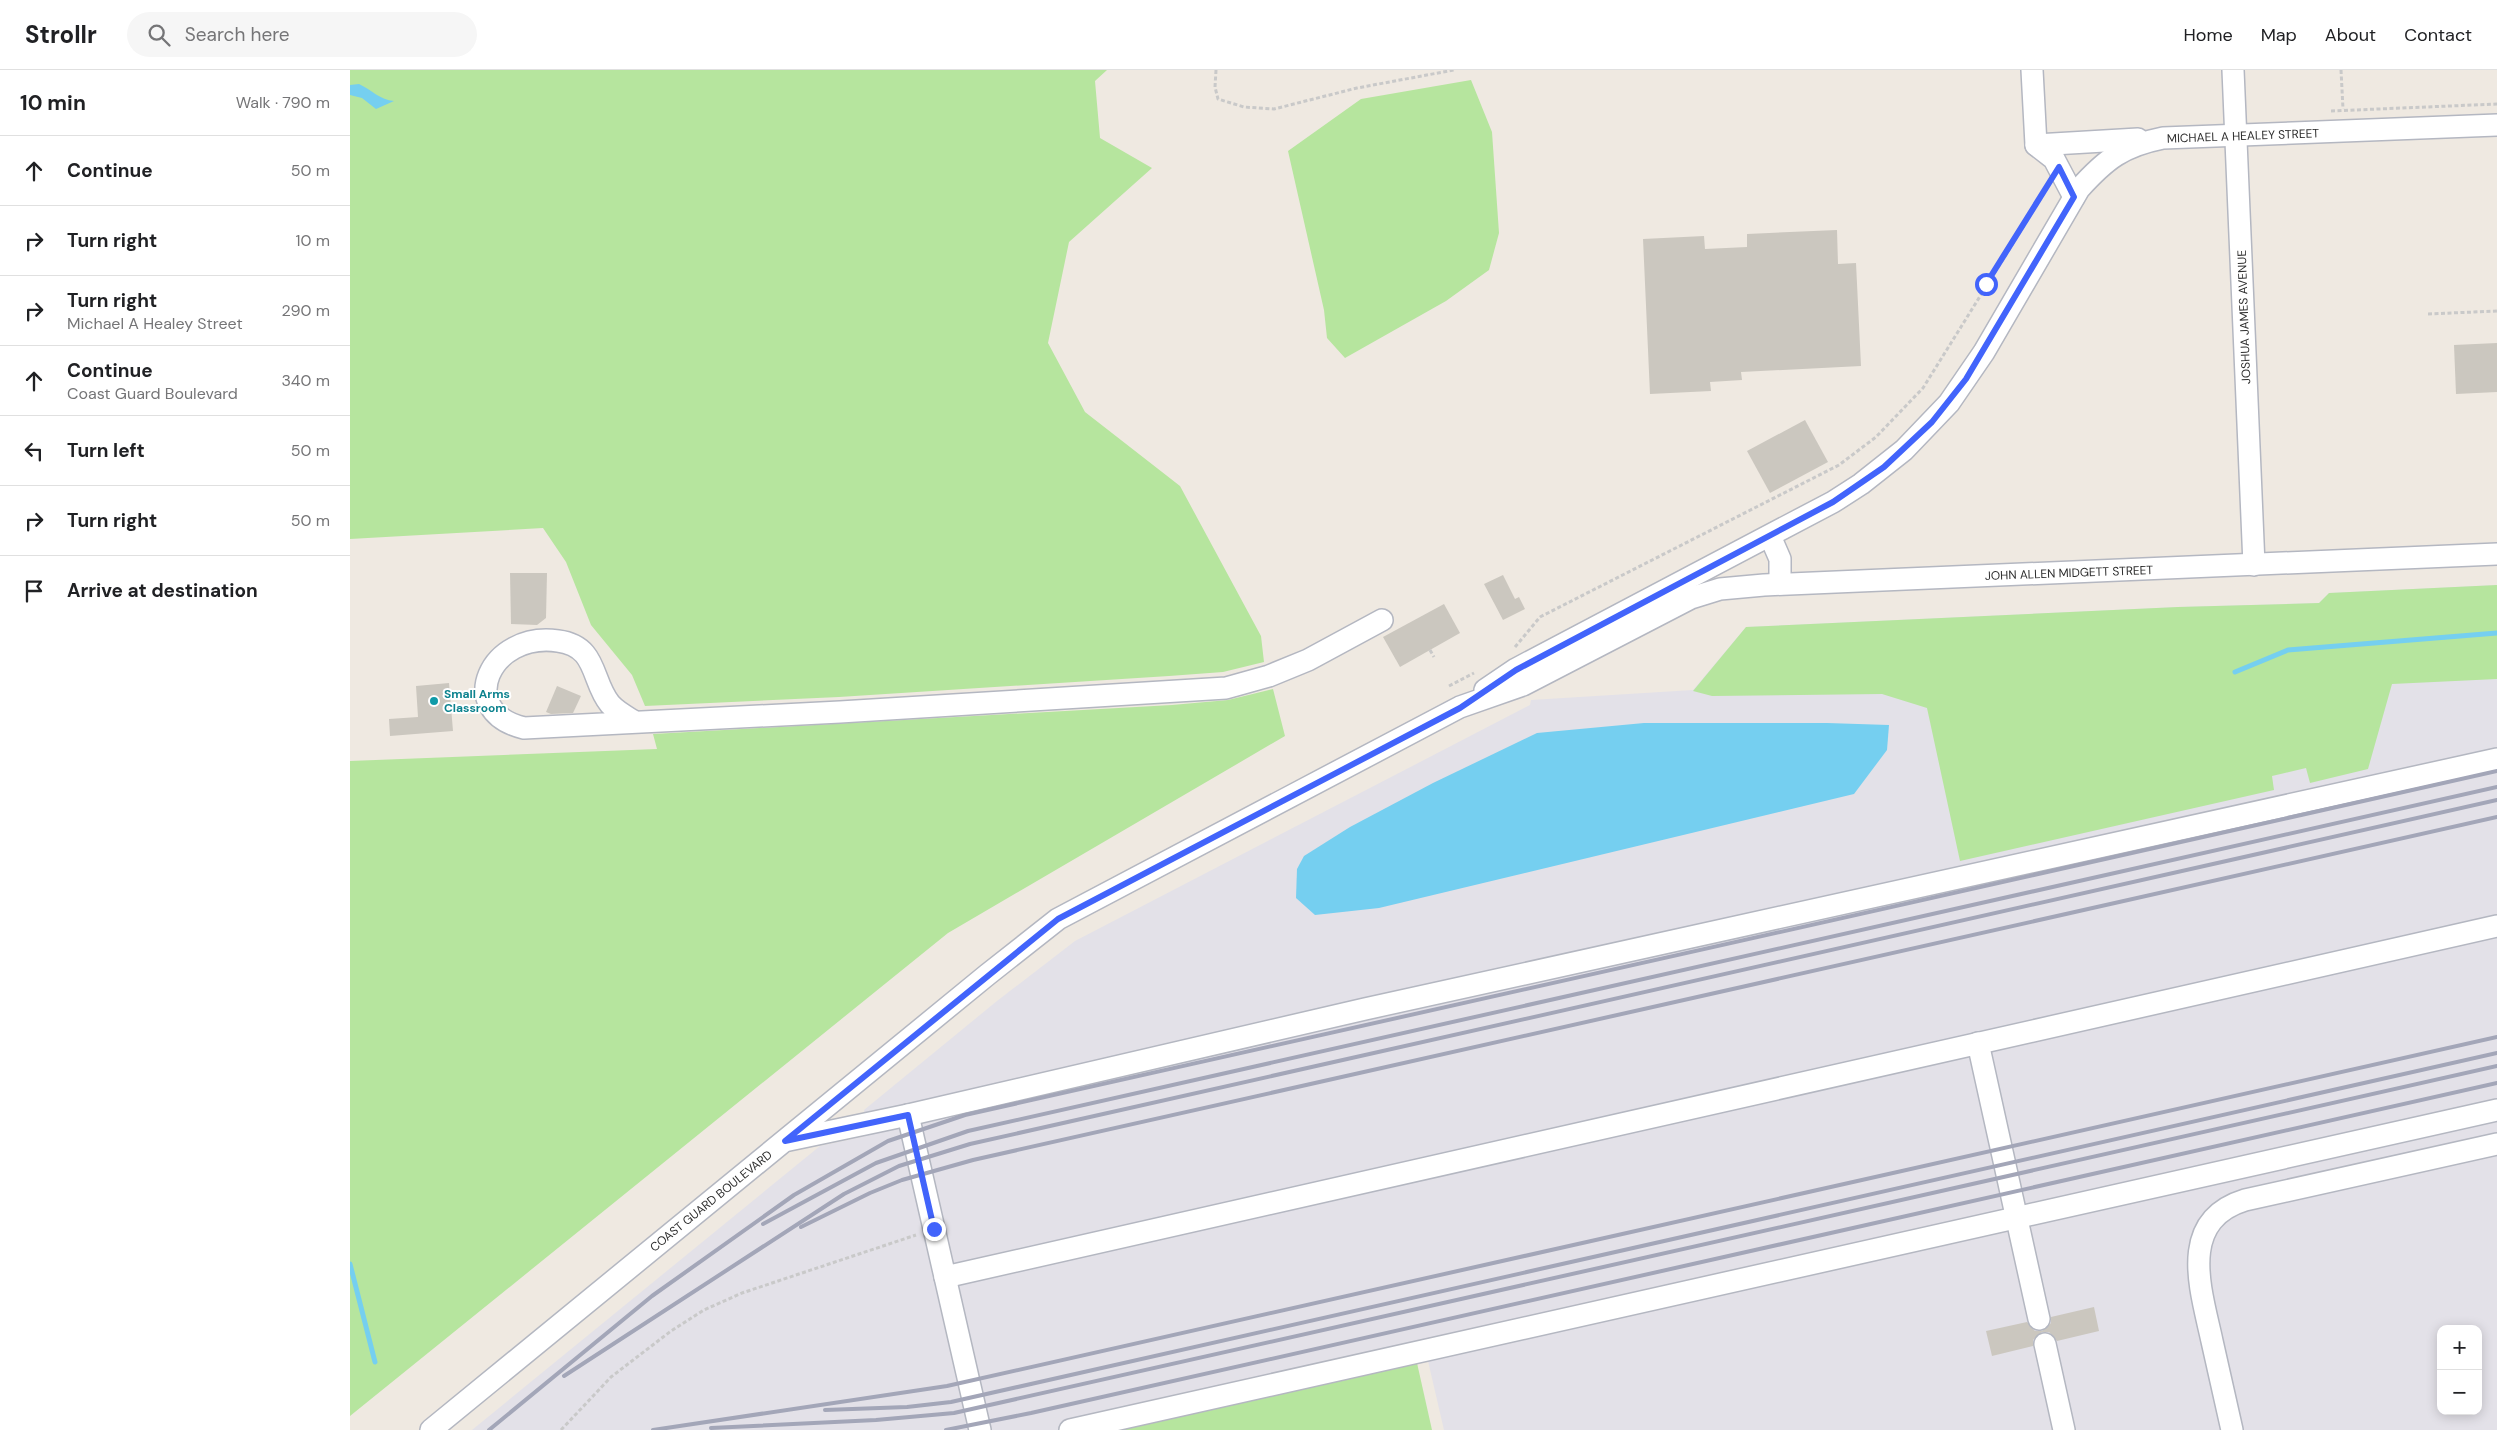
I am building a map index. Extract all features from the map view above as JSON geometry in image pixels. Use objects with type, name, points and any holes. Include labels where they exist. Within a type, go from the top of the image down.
[{"type":"street","points":[[2032,70],[2036,144],[2054,159],[2074,197]]},
{"type":"street","name":"JOSHUA JAMES AVENUE","points":[[2233,70],[2254,565]]},
{"type":"street","name":"MICHAEL A HEALEY STREET","points":[[1518,668],[1833,502],[1861,484],[1904,450],[1949,403],[1984,352],[2074,197],[2092,174],[2116,154],[2130,146],[2163,138],[2497,125]]},
{"type":"street","points":[[2036,144],[2163,138]]},
{"type":"street","points":[[1770,536],[1780,559],[1780,584]]},
{"type":"street","name":"JOHN ALLEN MIDGETT STREET","points":[[1518,668],[1649,621],[1706,592],[1736,587],[2497,554]]},
{"type":"street","points":[[635,722],[610,704],[588,658],[574,645],[557,640],[538,641],[518,646],[498,659],[487,676],[487,694],[495,713],[511,724],[524,728],[840,712],[1226,688],[1269,676],[1308,660],[1382,620]]},
{"type":"street","name":"COAST GUARD BOULEVARD","points":[[431,1430],[1058,919],[1460,708],[1518,668]]},
{"type":"street","points":[[785,1141],[908,1115],[1375,1007],[2497,759]]},
{"type":"street","points":[[945,1277],[2497,926]]},
{"type":"street","points":[[1978,1043],[2039,1319]]},
{"type":"street","points":[[1070,1430],[2497,1110]]},
{"type":"street","points":[[908,1115],[980,1430]]},
{"type":"street","points":[[2232,1430],[2197,1261],[2201,1241],[2216,1217],[2231,1205],[2245,1200],[2497,1144]]},
{"type":"street","points":[[2045,1344],[2064,1430]]},
{"type":"path","points":[[1216,70],[1215,87],[1218,99],[1244,107],[1274,109],[1357,88],[1454,70]]},
{"type":"path","points":[[2341,70],[2343,109]]},
{"type":"path","points":[[2328,112],[2343,109],[2497,104]]},
{"type":"path","points":[[1518,668],[1540,616],[1839,465],[1876,437],[1923,388],[1944,358],[1986,284],[2059,167]]},
{"type":"path","points":[[2428,314],[2497,311]]},
{"type":"path","points":[[1430,650],[1434,657]]},
{"type":"path","points":[[561,1430],[618,1371],[670,1331],[704,1310],[742,1294],[934,1229]]},
{"type":"shaded area","points":[[2497,585],[2497,1430],[1444,1430],[1428,1361],[1121,1430],[472,1430],[820,1146],[866,1136],[864,1110],[997,1001],[1075,941],[1530,705],[1531,700],[1693,690],[1746,627],[2178,607],[2319,603],[2329,593]]},
{"type":"green space","points":[[350,70],[1107,70],[1095,81],[1100,138],[1152,168],[1069,242],[1048,343],[1085,412],[1180,486],[1261,636],[1264,662],[1223,672],[1169,676],[839,697],[645,706],[632,675],[591,625],[566,562],[543,528],[350,539]]},
{"type":"green space","points":[[1471,80],[1492,132],[1499,233],[1489,270],[1446,301],[1345,358],[1327,338],[1324,310],[1288,151],[1361,99]]},
{"type":"green space","points":[[2497,585],[2497,679],[2392,684],[2368,769],[2310,783],[2306,768],[2272,776],[2274,790],[1960,861],[1927,708],[1882,694],[1712,696],[1693,691],[1746,627],[2178,607],[2319,603],[2329,593]]},
{"type":"green space","points":[[1273,689],[1285,736],[948,933],[350,1416],[350,761],[657,749],[653,734],[1172,705],[1228,700]]},
{"type":"green space","points":[[1417,1363],[1432,1430],[1118,1430]]},
{"type":"water","points":[[359,84],[380,97],[394,101],[376,109],[362,98],[350,95],[350,85]]},
{"type":"water","points":[[1644,723],[1889,725],[1887,750],[1854,794],[1379,908],[1315,915],[1296,898],[1297,869],[1304,856],[1350,827],[1433,783],[1537,733]]},
{"type":"building","points":[[1837,230],[1838,264],[1856,263],[1861,366],[1741,372],[1742,380],[1710,382],[1711,391],[1650,394],[1643,239],[1704,236],[1705,249],[1747,247],[1747,234]]},
{"type":"building","points":[[2497,343],[2497,392],[2456,394],[2454,345]]},
{"type":"building","points":[[1805,420],[1828,462],[1770,493],[1747,451]]},
{"type":"building","points":[[510,573],[547,573],[546,618],[537,625],[511,624]]},
{"type":"building","points":[[1503,575],[1515,599],[1519,597],[1525,609],[1503,620],[1484,584]]},
{"type":"building","points":[[1444,604],[1460,633],[1400,667],[1383,637]]},
{"type":"building","name":"Small Arms Classroom","points":[[449,683],[453,731],[390,736],[389,719],[418,717],[416,686]]},
{"type":"building","points":[[557,686],[581,696],[573,713],[551,714],[546,712]]},
{"type":"building","points":[[2094,1307],[2099,1331],[2057,1341],[2049,1332],[2042,1332],[2033,1340],[2033,1346],[1992,1356],[1986,1331],[2027,1322],[2035,1331],[2042,1331],[2051,1323],[2051,1317]]},
{"type":"waterway","points":[[2235,672],[2288,650],[2497,633]]},
{"type":"waterway","points":[[350,1264],[375,1362]]},
{"type":"railway","points":[[489,1430],[652,1296],[794,1195],[888,1141],[965,1115],[2497,771]]},
{"type":"railway","points":[[763,1224],[876,1163],[968,1131],[2497,787]]},
{"type":"railway","points":[[564,1376],[844,1194],[899,1166],[970,1144],[2497,800]]},
{"type":"railway","points":[[801,1227],[870,1193],[902,1180],[973,1160],[2497,817]]},
{"type":"railway","points":[[653,1430],[947,1386],[2497,1037]]},
{"type":"railway","points":[[825,1410],[907,1407],[951,1402],[2497,1053]]},
{"type":"railway","points":[[711,1428],[876,1420],[954,1413],[2497,1066]]},
{"type":"railway","points":[[946,1430],[1031,1413],[2497,1083]]},
{"type":"place","name":"Small Arms Classroom","points":[[434,701]]},
{"type":"route","points":[[934,1229],[908,1115],[785,1141],[1058,919],[1460,708],[1516,670],[1833,502],[1884,467],[1904,450],[1949,403],[1984,352],[2074,197],[2059,167],[2043,196],[1986,284]]}]
